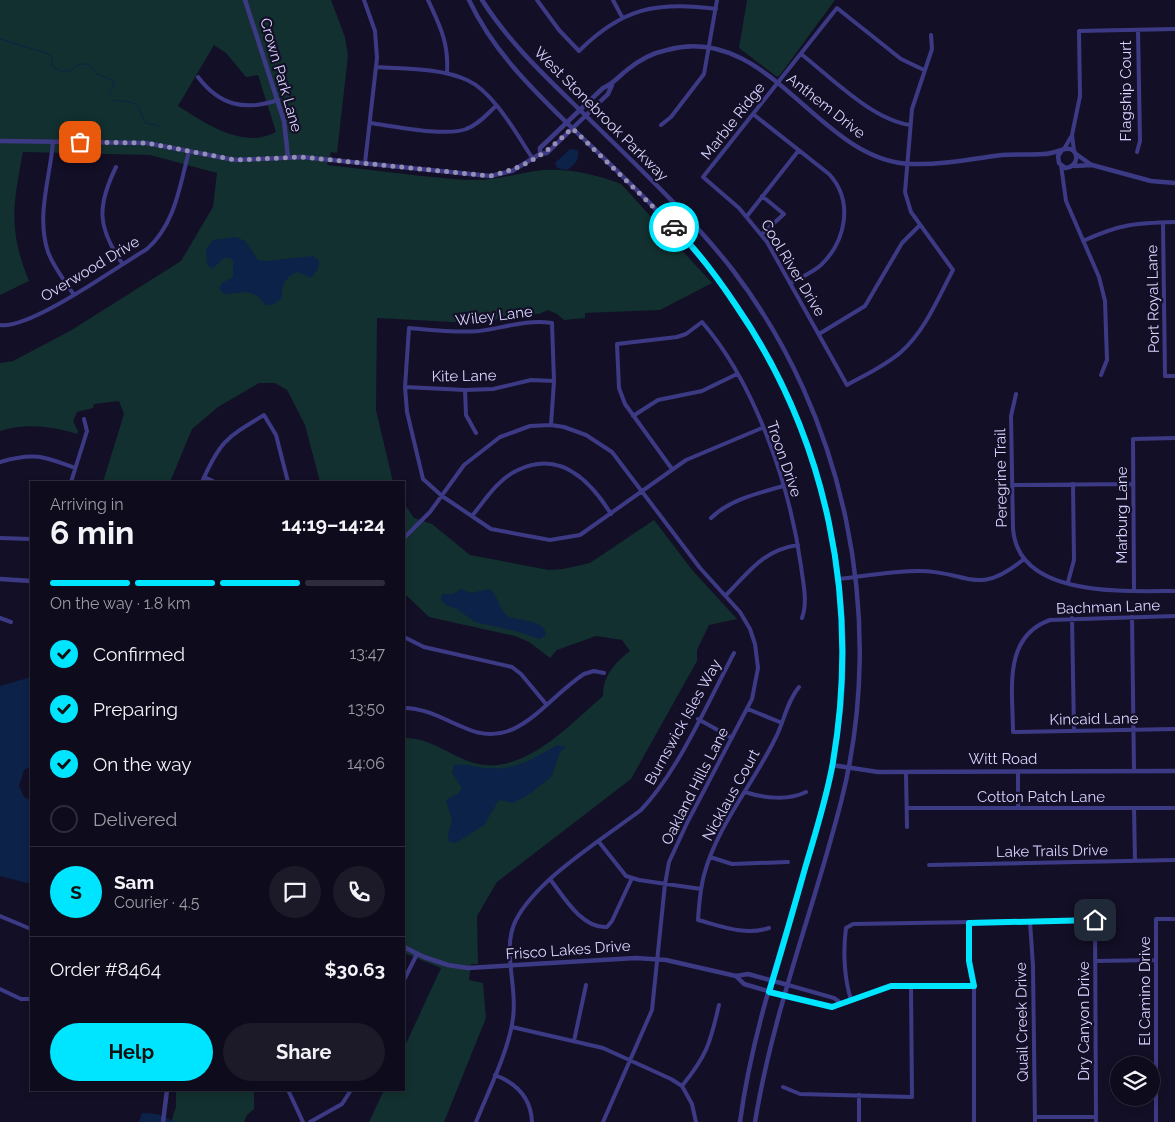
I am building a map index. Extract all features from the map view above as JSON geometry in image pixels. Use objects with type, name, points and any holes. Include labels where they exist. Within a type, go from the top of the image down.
[{"type":"street","name":"Crown Park Lane","points":[[245,0],[284,121],[288,157]]},
{"type":"street","points":[[0,141],[147,143],[236,160],[288,157],[366,163],[377,66],[375,31],[364,0]]},
{"type":"street","points":[[428,0],[443,33],[448,54],[447,73]]},
{"type":"street","name":"West Stonebrook Parkway","points":[[469,0],[486,32],[524,81],[681,234],[746,319],[788,397],[802,430],[829,520],[839,579],[843,641],[842,679],[832,765],[819,820],[750,1063],[740,1122]]},
{"type":"street","name":"West Stonebrook Parkway","points":[[482,0],[513,45],[693,223],[753,299],[800,380],[815,414],[833,469],[847,525],[859,606],[859,679],[848,769],[838,815],[772,1040],[755,1122]]},
{"type":"street","points":[[537,0],[559,30],[579,51],[601,30],[622,18],[643,10],[664,6],[716,9]]},
{"type":"street","points":[[613,0],[622,18]]},
{"type":"street","points":[[661,125],[672,117],[700,82],[706,69],[717,0]]},
{"type":"street","name":"Marble Ridge","points":[[703,177],[837,8],[901,59],[924,70]]},
{"type":"street","points":[[1101,375],[1107,360],[1105,301],[1099,277],[1066,201],[1058,156],[1072,136],[1080,96],[1079,31],[1175,29]]},
{"type":"street","name":"Flagship Court","points":[[1137,152],[1140,141],[1138,30]]},
{"type":"street","points":[[819,334],[865,306],[902,243],[920,225],[911,212],[906,198],[906,164],[913,101],[932,49],[931,35]]},
{"type":"street","name":"Anthem Drive","points":[[366,163],[490,176],[512,171],[540,154],[547,153],[608,94],[612,85],[632,66],[658,52],[688,46],[710,47],[729,52],[747,61],[861,149],[886,160],[906,164],[1042,154],[1063,150]]},
{"type":"street","points":[[801,54],[876,113],[892,121],[910,125]]},
{"type":"street","points":[[377,66],[447,73],[469,81],[487,94],[533,159]]},
{"type":"street","points":[[198,77],[207,90],[233,105],[254,107],[278,100]]},
{"type":"street","name":"Anthem Drive","points":[[540,154],[540,148],[603,88],[612,85]]},
{"type":"street","points":[[370,123],[447,132],[466,129],[480,121],[496,106]]},
{"type":"street","points":[[753,114],[836,182],[842,195],[845,210],[842,228],[828,256],[814,270],[791,283]]},
{"type":"street","points":[[1063,180],[1077,160],[1072,136]]},
{"type":"street","points":[[53,142],[44,192],[43,232],[53,262],[74,295]]},
{"type":"street","points":[[747,216],[799,150]]},
{"type":"street","points":[[1063,150],[1075,152],[1092,165],[1151,182],[1175,182]]},
{"type":"street","name":"Overwood Drive","points":[[0,325],[15,324],[74,295],[147,249],[167,227],[189,151]]},
{"type":"street","points":[[1042,154],[1053,158],[1060,164],[1071,167],[1092,165]]},
{"type":"street","points":[[116,167],[102,207],[102,220],[109,242],[122,263]]},
{"type":"street","name":"Cool River Drive","points":[[703,177],[747,216],[762,234],[847,385],[886,363],[910,344],[925,322],[953,270],[920,225]]},
{"type":"street","points":[[762,196],[784,214],[762,234]]},
{"type":"street","points":[[1083,241],[1112,228],[1132,223],[1175,222]]},
{"type":"street","points":[[681,234],[693,223]]},
{"type":"street","name":"Port Royal Lane","points":[[1163,223],[1165,376],[1175,376]]},
{"type":"street","name":"Troon Drive","points":[[633,416],[625,404],[619,388],[617,344],[677,337],[686,334],[702,322],[719,343],[737,374],[762,428],[783,486],[798,544],[806,607],[802,618]]},
{"type":"street","name":"Wiley Lane","points":[[405,387],[409,328],[451,333],[491,329],[508,324],[552,323],[554,381]]},
{"type":"street","points":[[672,469],[633,416],[658,400],[702,391],[737,374]]},
{"type":"street","name":"Kite Lane","points":[[405,387],[466,390],[493,389],[531,380],[554,381]]},
{"type":"street","points":[[551,425],[554,381]]},
{"type":"street","points":[[405,387],[412,439],[423,478],[442,496],[491,529],[550,540],[580,535],[686,460],[762,428]]},
{"type":"street","points":[[466,390],[468,420],[476,434]]},
{"type":"street","name":"Peregrine Trail","points":[[1016,394],[1011,416],[1014,537],[1024,560]]},
{"type":"street","points":[[202,481],[217,450],[224,441],[264,415],[276,435],[288,481]]},
{"type":"street","points":[[71,481],[87,431],[84,419]]},
{"type":"street","name":"Oakland Hills Lane","points":[[405,537],[430,512],[464,465],[500,437],[530,426],[551,425],[574,430],[601,442],[612,452],[700,568],[740,612],[750,629],[755,644],[757,678],[748,709],[677,842],[665,884],[652,1010],[603,1122]]},
{"type":"street","name":"Marburg Lane","points":[[1134,591],[1134,439],[1175,438]]},
{"type":"street","points":[[0,462],[18,456],[36,455],[75,468]]},
{"type":"street","points":[[472,516],[503,481],[518,470],[542,464],[565,467],[586,480],[611,514]]},
{"type":"street","points":[[204,477],[213,481]]},
{"type":"street","points":[[1068,582],[1074,560],[1073,484]]},
{"type":"street","points":[[1012,485],[1133,484]]},
{"type":"street","points":[[711,518],[718,510],[783,486]]},
{"type":"street","points":[[0,538],[30,539]]},
{"type":"street","points":[[726,596],[766,554],[798,544]]},
{"type":"street","points":[[839,579],[928,571],[966,580],[983,580],[1000,576],[1024,560],[1040,572],[1098,590],[1175,590]]},
{"type":"street","points":[[0,579],[30,581]]},
{"type":"street","name":"Bachman Lane","points":[[1013,732],[1014,657],[1026,635],[1042,623],[1055,619],[1072,618],[1175,616]]},
{"type":"street","points":[[1132,617],[1134,771]]},
{"type":"street","points":[[0,618],[10,622]]},
{"type":"street","points":[[1072,618],[1074,731]]},
{"type":"street","points":[[405,637],[424,647],[512,668],[521,674],[546,704]]},
{"type":"street","name":"Burnswick Isles Way","points":[[476,1122],[512,1026],[514,1002],[510,945],[516,920],[530,899],[550,879],[641,810],[656,794],[734,653]]},
{"type":"street","points":[[405,708],[420,709],[479,735],[513,731],[584,674],[594,671],[604,673]]},
{"type":"street","name":"Nicklaus Court","points":[[768,928],[756,932],[745,931],[698,920],[701,889],[710,856],[776,738],[793,694],[799,686]]},
{"type":"street","points":[[748,709],[782,722]]},
{"type":"street","points":[[698,719],[732,738]]},
{"type":"street","name":"Kincaid Lane","points":[[1013,732],[1175,730]]},
{"type":"street","name":"Witt Road","points":[[832,765],[859,771],[878,772],[1175,771]]},
{"type":"street","points":[[906,772],[907,827]]},
{"type":"street","points":[[1018,772],[1018,808]]},
{"type":"street","points":[[745,792],[763,798],[799,795],[806,792]]},
{"type":"street","name":"Cotton Patch Lane","points":[[907,808],[1175,808]]},
{"type":"street","points":[[1134,808],[1135,861]]},
{"type":"street","points":[[599,842],[618,869],[632,878],[701,889]]},
{"type":"street","points":[[710,856],[732,864],[788,862]]},
{"type":"street","name":"Lake Trails Drive","points":[[928,865],[1175,860]]},
{"type":"street","points":[[550,879],[575,911],[588,921],[607,927],[632,878]]},
{"type":"street","points":[[0,916],[30,929]]},
{"type":"street","name":"El Camino Drive","points":[[1156,1122],[1156,919],[1175,919]]},
{"type":"street","name":"Dry Canyon Drive","points":[[1030,922],[1095,920],[1096,1122]]},
{"type":"street","points":[[851,1000],[846,986],[846,928],[854,924],[1030,922]]},
{"type":"street","name":"Quail Creek Drive","points":[[1030,922],[1033,966],[1035,1120]]},
{"type":"street","points":[[969,923],[969,961],[974,986],[974,1122]]},
{"type":"street","name":"Frisco Lakes Drive","points":[[405,948],[416,954],[456,967],[512,967],[636,958],[658,959],[736,976],[748,974],[834,998],[842,1003]]},
{"type":"street","points":[[405,978],[416,954]]},
{"type":"street","points":[[1095,961],[1156,960]]},
{"type":"street","name":"Frisco Lakes Drive","points":[[736,976],[744,984],[832,1007],[891,986],[974,986]]},
{"type":"street","points":[[574,1041],[586,985]]},
{"type":"street","points":[[783,1087],[800,1094],[912,1097],[911,987]]},
{"type":"street","points":[[0,989],[21,999],[30,999]]},
{"type":"street","points":[[682,1086],[698,1066],[710,1045],[719,1005]]},
{"type":"street","points":[[512,1026],[603,1048],[671,1079],[682,1086],[692,1104],[696,1122]]},
{"type":"street","points":[[495,1075],[507,1080],[523,1094],[529,1106],[532,1122]]},
{"type":"street","points":[[163,1122],[167,1091]]},
{"type":"street","points":[[288,1091],[303,1122]]},
{"type":"street","points":[[310,1122],[342,1104],[350,1091]]},
{"type":"street","points":[[859,1095],[859,1122]]},
{"type":"street","points":[[1035,1120],[1096,1117]]},
{"type":"green space","points":[[0,0],[331,0],[345,37],[348,56],[337,153],[331,152],[327,165],[468,180],[493,179],[546,170],[579,172],[601,177],[621,184],[712,283],[660,310],[585,313],[585,318],[564,320],[548,310],[539,314],[509,315],[494,320],[472,323],[377,318],[376,410],[393,481],[320,481],[305,425],[287,390],[275,383],[259,383],[218,407],[192,429],[170,481],[103,481],[124,414],[119,401],[94,404],[93,408],[77,412],[73,421],[78,431],[77,434],[58,429],[29,426],[0,431],[0,363],[13,361],[70,331],[181,261],[213,207],[217,173],[150,155],[23,152],[14,217],[18,246],[29,281],[0,295]],"holes":[[[214,45],[226,53],[246,77],[258,75],[276,132],[263,137],[238,136],[212,126],[178,106]]]},
{"type":"green space","points":[[747,0],[835,0],[777,77],[739,48]]},
{"type":"green space","points":[[405,504],[414,518],[432,524],[470,555],[549,570],[590,563],[654,520],[693,571],[737,619],[709,625],[697,650],[697,661],[631,779],[497,882],[477,916],[478,964],[471,964],[469,980],[483,983],[486,1018],[444,1122],[369,1122],[384,1091],[405,1091],[405,1046],[441,968],[405,953],[405,738],[421,740],[468,761],[487,765],[506,763],[525,757],[559,735],[603,696],[605,682],[611,670],[630,651],[622,640],[596,636],[557,650],[550,658],[529,642],[515,636],[429,617],[405,594]]},
{"type":"green space","points":[[176,1091],[254,1091],[254,1109],[247,1115],[244,1122],[171,1122],[176,1107]]},
{"type":"water","points":[[570,149],[578,150],[576,162],[566,170],[557,168],[555,163]]},
{"type":"water","points":[[236,237],[245,241],[258,260],[267,261],[313,256],[319,261],[318,269],[311,278],[298,272],[290,276],[283,285],[282,298],[273,305],[265,305],[261,299],[252,293],[224,294],[219,288],[222,283],[233,277],[233,261],[230,258],[224,258],[212,269],[207,264],[206,250],[213,240]]},
{"type":"water","points":[[461,589],[471,593],[490,589],[506,615],[538,624],[545,631],[546,636],[539,639],[516,631],[475,622],[441,600],[442,594],[453,594]]},
{"type":"water","points":[[30,677],[30,767],[24,770],[19,786],[24,797],[30,800],[30,884],[0,876],[0,686]]},
{"type":"water","points":[[557,745],[566,747],[560,752],[552,776],[530,794],[513,803],[499,800],[484,825],[456,843],[449,842],[448,834],[452,821],[446,800],[462,789],[452,772],[454,765],[506,768],[532,759]]},
{"type":"water","points":[[142,1113],[157,1114],[176,1122],[139,1122]]},
{"type":"waterway","points":[[0,39],[46,53],[52,57],[52,66],[60,71],[70,71],[79,64],[87,64],[97,74],[114,81],[109,91],[111,94]]},
{"type":"waterway","points":[[114,100],[136,104],[145,123],[160,126]]},
{"type":"way so far","points":[[80,142],[147,143],[171,146],[217,158],[236,160],[288,157],[328,158],[490,176],[512,171],[540,154],[547,153],[572,128],[674,227]]},
{"type":"route","points":[[674,227],[721,284],[746,319],[769,358],[802,430],[829,520],[837,560],[843,641],[842,679],[835,750],[819,820],[769,992],[832,1007],[891,986],[974,986],[969,961],[969,923],[1095,920]]}]
